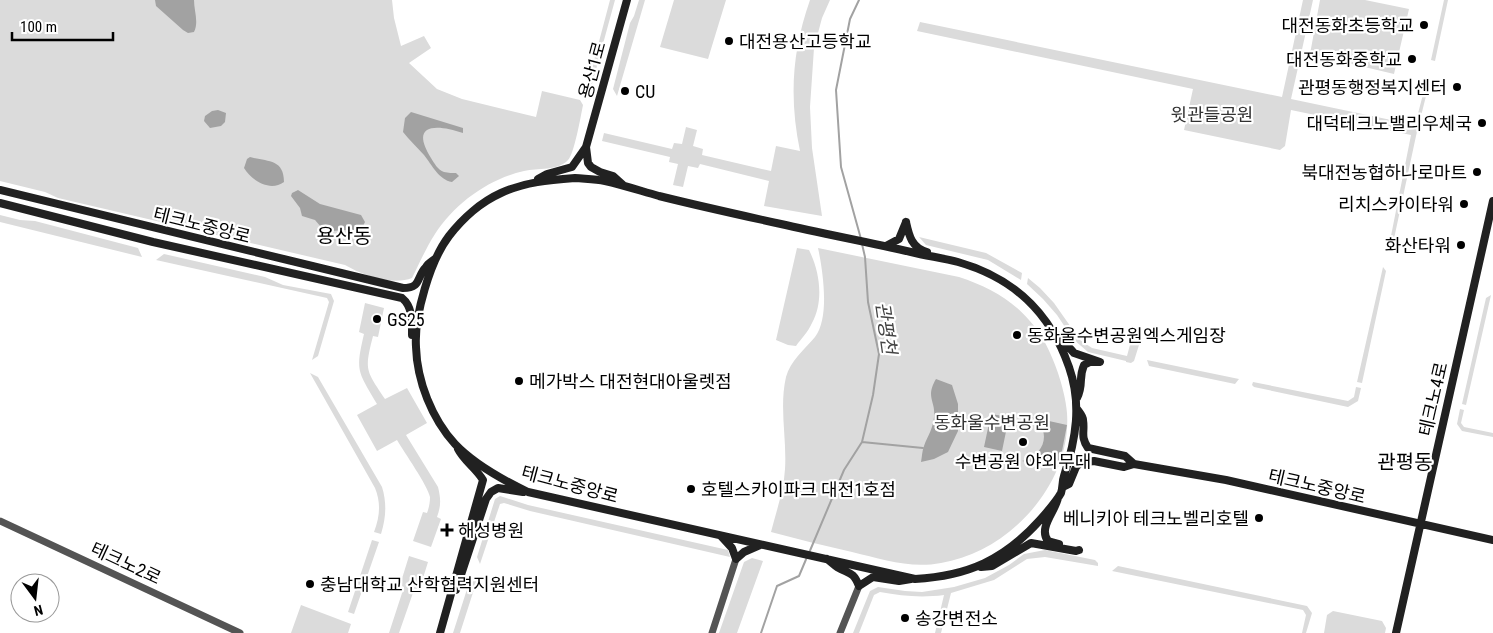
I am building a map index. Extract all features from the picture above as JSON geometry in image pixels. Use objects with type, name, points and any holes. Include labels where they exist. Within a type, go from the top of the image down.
[{"type":"main road","name":"용산1로","points":[[586,147],[627,0]]},
{"type":"main road","points":[[534,182],[547,174],[572,167],[586,147]]},
{"type":"main road","points":[[586,147],[588,163],[592,167],[613,176],[625,187]]},
{"type":"main road","name":"테크노중앙로","points":[[895,245],[886,246],[822,233],[625,187],[604,180],[575,178],[534,182],[500,194],[482,205],[464,219],[448,237],[437,257],[420,304],[416,347],[418,364],[427,398],[444,429],[456,445],[504,481],[528,492],[915,579]]},
{"type":"main road","name":"테크노중앙로","points":[[0,190],[398,287],[410,288],[416,284],[424,268],[437,257]]},
{"type":"main road","name":"테크노4로","points":[[1396,633],[1493,201]]},
{"type":"main road","name":"테크노중앙로","points":[[0,203],[153,242],[402,298],[408,302],[411,315],[412,338],[416,347]]},
{"type":"main road","points":[[826,558],[838,568],[851,574],[859,586],[873,577],[899,581],[940,576],[978,567],[992,566],[1032,543],[1079,550],[1075,547],[1048,541],[1045,537],[1046,525],[1056,508],[1063,487],[1074,436],[1077,409],[1075,383],[1062,348],[1042,314],[1030,302],[996,278],[957,262],[934,257],[895,245],[906,222],[914,245],[922,251],[931,253],[934,257]]},
{"type":"main road","points":[[1050,326],[1074,353],[1100,362],[1090,362],[1084,365],[1080,376],[1082,388],[1077,398]]},
{"type":"main road","points":[[1077,409],[1083,420],[1082,435],[1088,448],[1125,456],[1134,464]]},
{"type":"main road","points":[[449,603],[448,596],[483,480],[463,458],[456,445]]},
{"type":"main road","points":[[1063,487],[1069,484],[1076,467],[1080,463],[1094,461],[1124,467],[1134,464]]},
{"type":"main road","name":"테크노중앙로","points":[[1134,464],[1226,480],[1493,540]]},
{"type":"main road","points":[[440,633],[486,499],[491,492],[498,488],[506,488],[516,492],[528,492]]},
{"type":"main road","points":[[978,567],[998,556],[1021,539],[1059,497]]},
{"type":"main road","points":[[721,536],[732,548],[736,559],[744,552],[760,545]]},
{"type":"street","name":"테크노2로","points":[[0,521],[240,633]]},
{"type":"street","points":[[712,633],[736,559]]},
{"type":"street","points":[[840,633],[859,586]]},
{"type":"green space","points":[[0,0],[392,0],[401,46],[424,36],[431,48],[409,63],[437,89],[462,99],[536,117],[542,91],[580,100],[583,105],[573,151],[564,164],[553,168],[524,171],[511,175],[486,186],[474,194],[452,212],[443,223],[435,234],[412,278],[396,281],[378,278],[345,265],[58,198],[45,192],[0,181]]},
{"type":"green space","points":[[610,0],[615,0],[592,84],[587,87]]},
{"type":"green space","points":[[639,0],[645,0],[617,96],[613,89],[630,23]]},
{"type":"green space","points":[[674,0],[726,0],[708,59],[660,47]]},
{"type":"green space","points":[[810,0],[830,0],[822,18],[814,48],[810,107],[812,148],[822,216],[764,206],[769,181],[700,164],[698,168],[688,166],[683,187],[673,185],[678,164],[669,162],[670,157],[602,141],[604,133],[672,149],[674,143],[682,144],[686,127],[697,130],[693,146],[703,149],[702,155],[771,171],[776,146],[800,151],[794,112],[794,75],[799,38]]},
{"type":"green space","name":"윗관들공원","points":[[1303,0],[1313,0],[1291,99],[1415,125],[1427,79],[1430,80],[1392,248],[1388,251],[1411,135],[1291,110],[1285,146],[1280,150],[1184,130],[1193,89],[917,31],[920,22],[1282,97]]},
{"type":"green space","points":[[1320,0],[1365,0],[1409,9],[1394,74],[1310,54]]},
{"type":"green space","points":[[1444,0],[1448,0],[1435,61],[1431,60]]},
{"type":"green space","points":[[0,215],[20,220],[35,221],[138,248],[142,257],[0,222]]},
{"type":"green space","points":[[919,237],[986,253],[1022,273],[1021,280],[988,260],[926,245]]},
{"type":"green space","points":[[797,248],[809,250],[818,277],[819,296],[816,314],[812,323],[796,346],[776,340]]},
{"type":"green space","name":"동화울수변공원","points":[[818,248],[959,277],[969,281],[988,289],[1014,305],[1029,320],[1042,338],[1055,366],[1064,393],[1067,413],[1066,439],[1059,465],[1047,489],[1031,511],[1012,529],[990,545],[966,556],[941,563],[918,565],[885,560],[771,532],[784,477],[783,400],[786,377],[794,360],[820,329],[824,307],[822,269]]},
{"type":"green space","points":[[164,254],[265,277],[283,285],[331,294],[334,301],[318,356],[312,360],[329,302],[327,298],[156,260]]},
{"type":"green space","points":[[1383,267],[1386,271],[1362,383],[1357,382]]},
{"type":"green space","points":[[1028,278],[1054,303],[1080,340],[1092,348],[1127,356],[1131,341],[1137,342],[1139,345],[1134,361],[1131,363],[1088,352],[1073,339],[1057,315],[1027,284]]},
{"type":"green space","points":[[1491,295],[1466,405],[1462,404],[1486,298]]},
{"type":"green space","points":[[365,303],[384,308],[378,337],[373,336],[368,357],[370,376],[385,399],[407,388],[427,423],[406,435],[439,491],[440,506],[437,517],[441,519],[431,547],[413,541],[423,512],[427,513],[429,507],[430,497],[425,485],[397,440],[377,451],[357,415],[377,404],[362,377],[359,364],[364,334],[359,332]]},
{"type":"green space","points":[[1147,360],[1239,379],[1235,384],[1149,366]]},
{"type":"green space","points":[[310,373],[318,377],[382,487],[385,510],[381,534],[374,532],[379,510],[375,488]]},
{"type":"green space","points":[[1253,382],[1348,401],[1354,397],[1356,387],[1361,388],[1358,401],[1348,407],[1254,387],[1252,385]]},
{"type":"green space","points":[[1460,409],[1464,410],[1461,423],[1464,427],[1493,433],[1493,437],[1462,431],[1457,424]]},
{"type":"green space","points":[[500,496],[528,505],[728,550],[730,557],[530,511],[504,503],[500,504],[480,564],[477,557],[495,499]]},
{"type":"green space","points":[[372,540],[379,542],[354,614],[348,612]]},
{"type":"green space","points":[[1045,550],[1095,560],[1098,566],[1045,557],[1027,559],[994,580],[951,593],[941,633],[935,633],[944,595],[912,596],[880,592],[874,595],[859,633],[853,633],[870,591],[878,587],[922,592],[954,587],[985,578],[1009,565],[1024,554]]},
{"type":"green space","points":[[409,556],[428,562],[419,591],[414,590],[399,633],[389,633],[404,587],[400,585]]},
{"type":"green space","points":[[752,558],[763,561],[737,633],[719,633],[744,562]]},
{"type":"green space","points":[[1118,566],[1307,606],[1312,613],[1306,633],[1302,633],[1306,615],[1303,610],[1112,571]]},
{"type":"green space","points":[[477,580],[460,633],[453,633],[469,583]]},
{"type":"green space","points":[[301,605],[351,624],[348,633],[291,633]]},
{"type":"green space","points":[[1333,611],[1382,621],[1386,628],[1385,633],[1324,633],[1327,615]]},
{"type":"shaded area","points":[[155,0],[194,0],[196,20],[194,32],[188,33],[183,30],[156,6]]},
{"type":"shaded area","points":[[218,110],[226,113],[225,122],[221,126],[210,128],[204,121],[205,116],[212,111]]},
{"type":"shaded area","points":[[411,112],[463,128],[463,133],[444,128],[429,129],[425,132],[423,138],[425,147],[438,168],[444,172],[456,173],[459,176],[452,182],[447,181],[440,175],[403,132],[405,118]]},
{"type":"shaded area","points":[[250,157],[273,162],[281,169],[284,182],[273,186],[256,181],[244,168],[247,159]]},
{"type":"shaded area","points":[[298,190],[320,204],[361,215],[365,222],[362,228],[357,231],[332,231],[321,227],[315,220],[302,216],[300,208],[291,196],[292,193]]},
{"type":"shaded area","points":[[936,379],[952,385],[958,404],[958,431],[948,452],[934,459],[921,462],[923,448],[933,421],[934,412],[931,391]]},
{"type":"shaded area","points":[[991,414],[1009,417],[1002,451],[984,447]]},
{"type":"shaded area","points":[[1031,417],[1067,425],[1057,468],[1022,461],[1036,454],[1043,442],[1042,428]]},
{"type":"waterway","name":"관평천","points":[[859,0],[850,19],[836,90],[841,167],[861,239]]},
{"type":"waterway","name":"관평천","points":[[809,553],[844,470],[862,442],[873,395],[879,354],[868,302],[865,257],[862,244]]},
{"type":"waterway","points":[[862,442],[923,448]]},
{"type":"waterway","name":"관평천","points":[[761,633],[777,586],[799,576],[807,557]]},
{"type":"place","name":"대전동화초등학교","points":[[1424,25]]},
{"type":"place","name":"대전용산고등학교","points":[[729,41]]},
{"type":"place","name":"대전동화중학교","points":[[1412,59]]},
{"type":"place","name":"관평동행정복지센터","points":[[1457,87]]},
{"type":"place","name":"CU","points":[[625,91]]},
{"type":"place","name":"대덕테크노밸리우체국","points":[[1482,123]]},
{"type":"place","name":"북대전농협하나로마트","points":[[1477,172]]},
{"type":"place","name":"리치스카이타워","points":[[1464,204]]},
{"type":"place","name":"화산타워","points":[[1461,245]]},
{"type":"place","name":"GS25","points":[[377,319]]},
{"type":"place","name":"동화울수변공원엑스게임장","points":[[1017,335]]},
{"type":"place","name":"메가박스 대전현대아울렛점","points":[[519,381]]},
{"type":"place","name":"수변공원 야외무대","points":[[1023,442]]},
{"type":"place","name":"호텔스카이파크 대전1호점","points":[[691,489]]},
{"type":"place","name":"베니키아 테크노벨리호텔","points":[[1259,518]]},
{"type":"place","name":"해성병원","points":[[447,530]]},
{"type":"place","name":"충남대학교 산학협력지원센터","points":[[310,584]]},
{"type":"place","name":"송강변전소","points":[[905,618]]},
{"type":"district","name":"용산동","points":[[344,236]]},
{"type":"district","name":"관평동","points":[[1405,462]]}]
